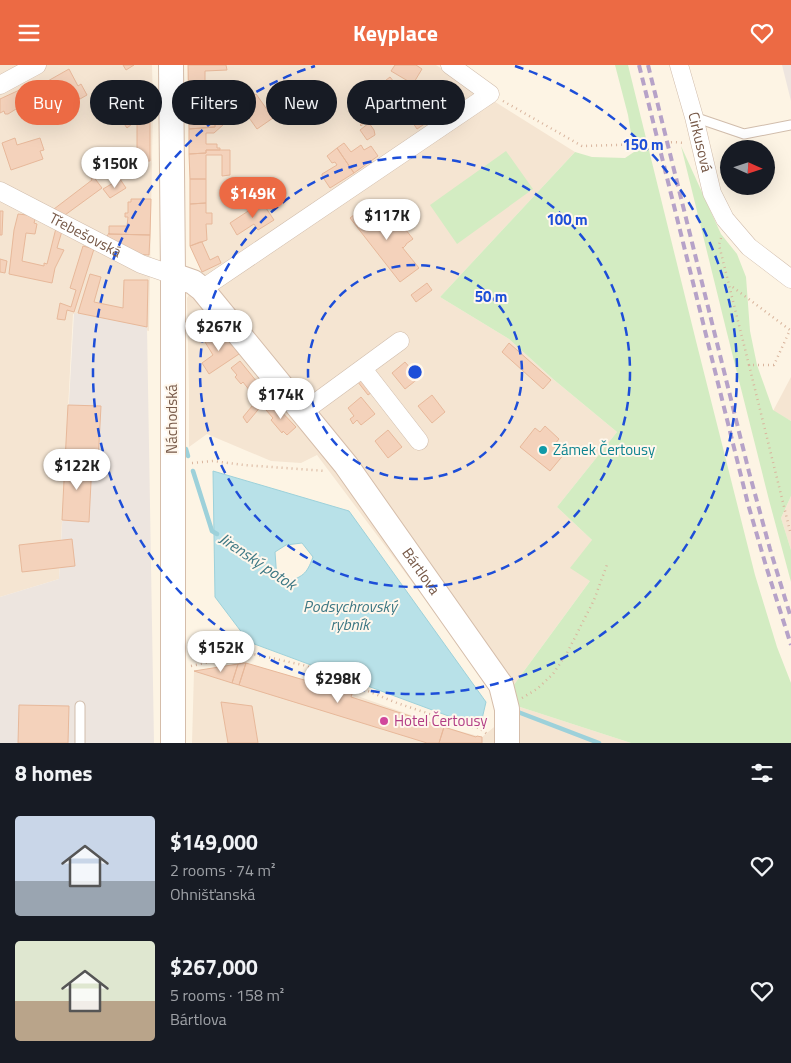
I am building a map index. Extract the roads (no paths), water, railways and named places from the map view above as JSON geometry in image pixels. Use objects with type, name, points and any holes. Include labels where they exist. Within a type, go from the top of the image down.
[{"type":"main road","name":"Náchodská","points":[[171,65],[173,743]]},
{"type":"main road","name":"Bártlova","points":[[173,275],[193,282],[202,289],[346,465],[501,685],[507,709],[499,740]]},
{"type":"street","points":[[0,85],[37,65]]},
{"type":"street","points":[[202,289],[490,94],[450,65]]},
{"type":"street","name":"Cirkusová","points":[[679,65],[694,117],[712,193],[725,219],[750,247],[791,279]]},
{"type":"street","name":"Třebešovská","points":[[0,191],[141,264],[173,275]]},
{"type":"street","points":[[303,412],[400,341]]},
{"type":"street","points":[[363,369],[419,441]]},
{"type":"lane","points":[[694,117],[744,134],[791,125]]},
{"type":"lane","points":[[80,706],[80,743]]},
{"type":"water","name":"Podsychrovský rybník","points":[[213,471],[349,511],[486,702],[482,719],[462,721],[249,642],[215,597]],"holes":[[[302,543],[313,557],[306,572],[300,577],[285,584],[277,580],[275,552],[286,545]]]},
{"type":"waterway","name":"Jirenský potok","points":[[186,449],[188,456]]},
{"type":"waterway","name":"Jirenský potok","points":[[193,471],[212,531],[217,534]]},
{"type":"waterway","name":"Jirenský potok","points":[[272,570],[295,585]]},
{"type":"waterway","name":"Jirenský potok","points":[[518,712],[599,743]]},
{"type":"railway","points":[[639,65],[748,504],[791,645]]},
{"type":"railway","points":[[648,65],[749,472],[791,618]]},
{"type":"place","name":"Zámek Čertousy","points":[[543,450]]},
{"type":"place","name":"Hotel Čertousy","points":[[384,721]]}]
